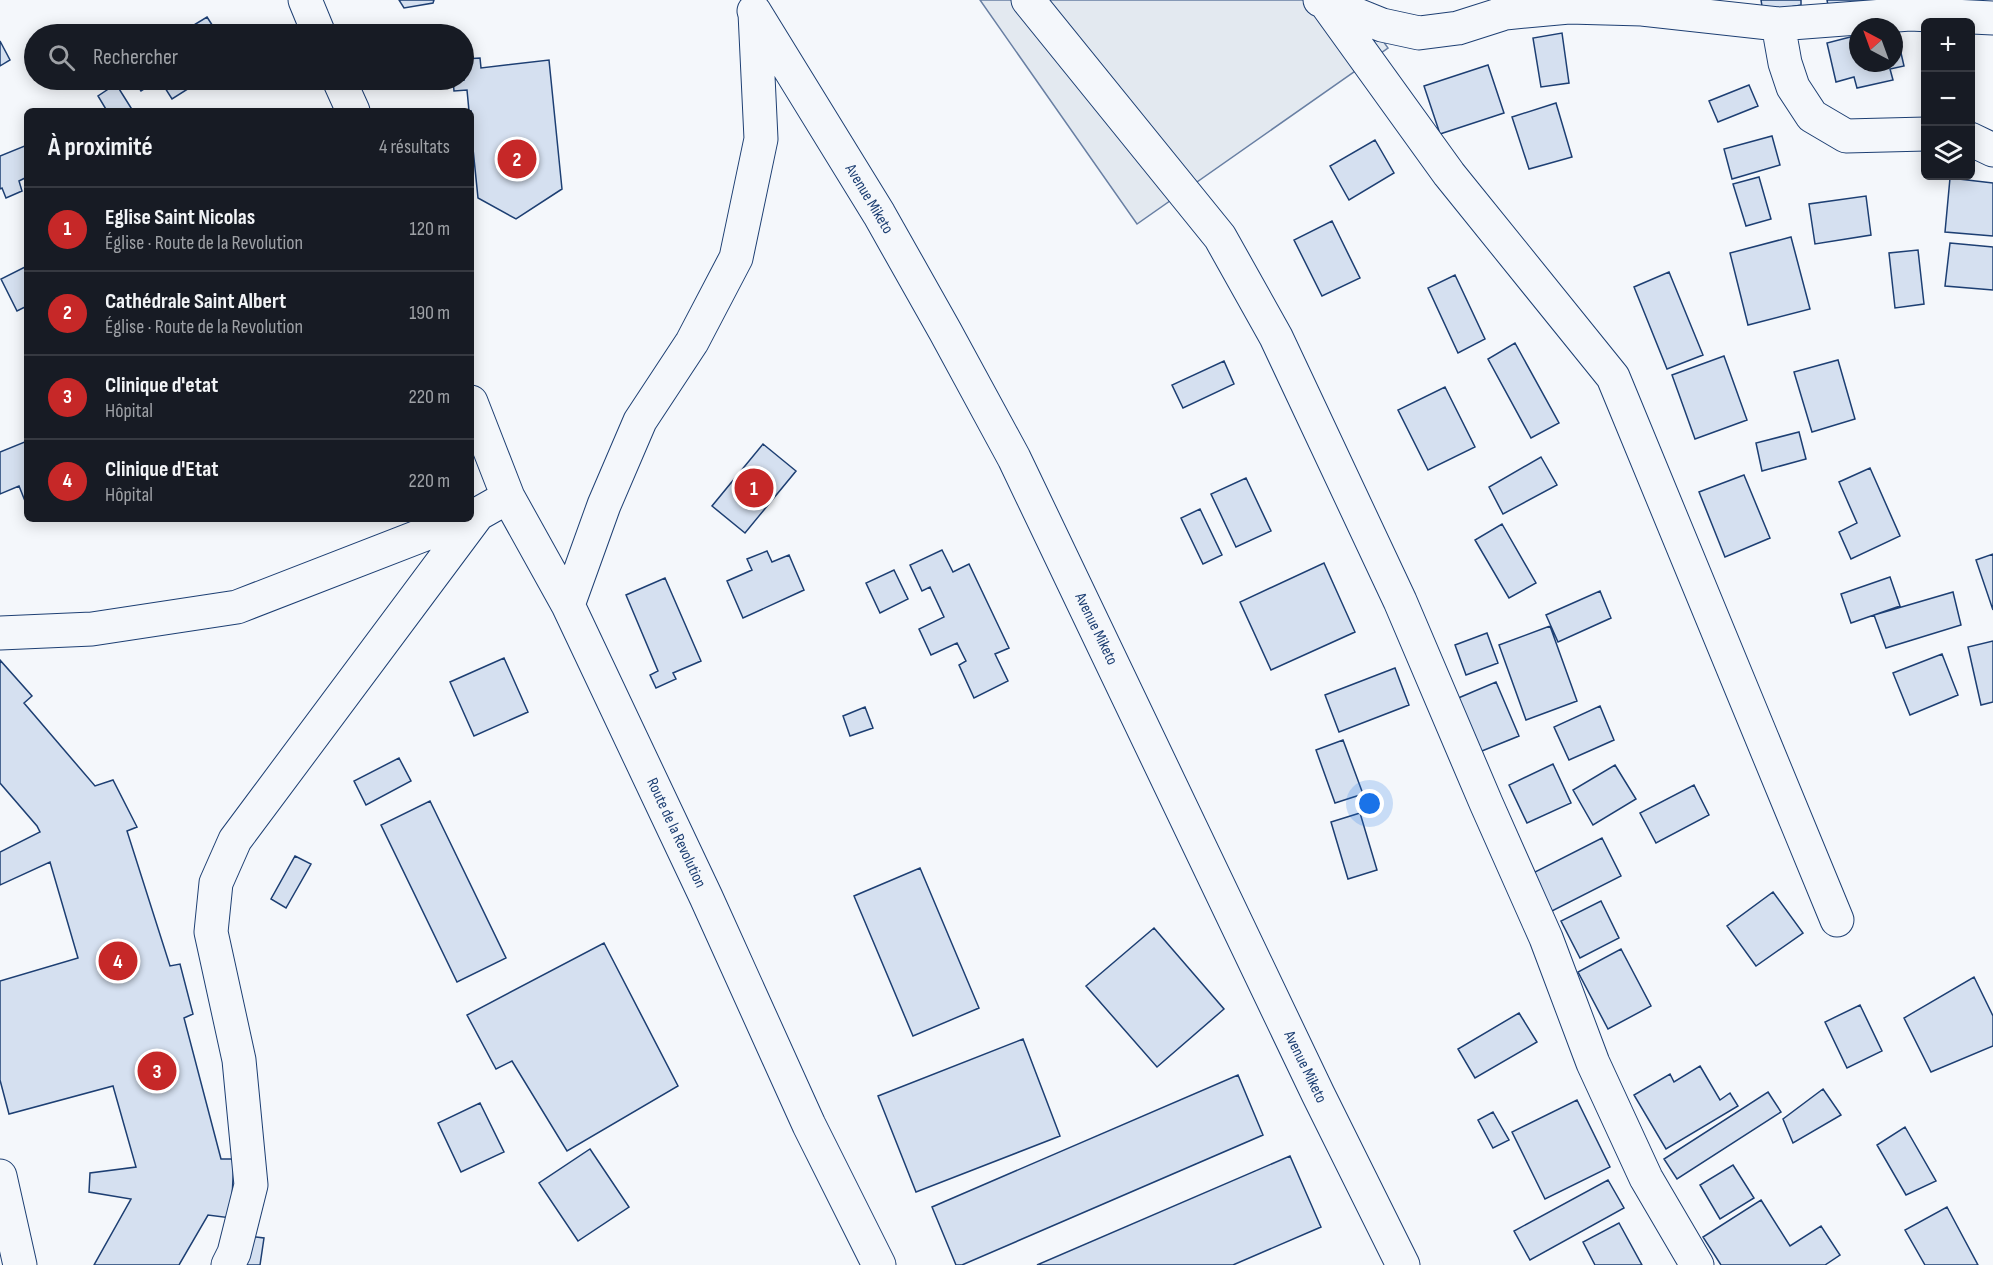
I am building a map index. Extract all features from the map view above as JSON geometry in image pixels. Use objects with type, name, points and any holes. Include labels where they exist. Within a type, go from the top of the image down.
[{"type":"street","points":[[305,0],[316,24]]},
{"type":"street","points":[[1028,0],[1220,237],[1276,337],[1400,601],[1546,938],[1593,1063],[1646,1178],[1697,1265]]},
{"type":"street","points":[[1322,1],[1382,25],[1419,33],[1458,27],[1505,13],[1569,7],[1642,9],[1778,24],[1910,14],[1993,18]]},
{"type":"street","points":[[1322,1],[1449,174],[1613,377],[1837,920]]},
{"type":"street","points":[[568,605],[604,505],[640,421],[692,342],[736,258],[761,139],[752,5]]},
{"type":"street","name":"Avenue Miketo","points":[[752,5],[879,214],[1014,458],[1318,1094],[1403,1265]]},
{"type":"street","points":[[1778,24],[1785,63],[1793,87],[1812,116],[1846,136],[1921,134]]},
{"type":"street","points":[[344,90],[352,108]]},
{"type":"street","points":[[1975,142],[1993,150]]},
{"type":"street","name":"Route de la Revolution","points":[[474,410],[508,497],[568,605],[706,897],[809,1125],[879,1265]]},
{"type":"street","points":[[474,514],[508,497]]},
{"type":"street","points":[[0,633],[92,629],[237,607],[456,522]]},
{"type":"street","points":[[228,1265],[234,1253],[251,1185],[239,1060],[212,932],[216,883],[235,840],[467,522]]},
{"type":"street","points":[[0,1176],[20,1265]]},
{"type":"shaded area","points":[[980,0],[1354,0],[1388,48],[1137,224]]},
{"type":"building","points":[[399,0],[434,0],[433,3],[404,8]]},
{"type":"building","points":[[1761,0],[1801,0],[1801,5],[1763,12]]},
{"type":"building","points":[[1827,0],[1885,0],[1829,11]]},
{"type":"building","points":[[207,17],[212,24],[195,24]]},
{"type":"building","points":[[1562,33],[1569,83],[1541,87],[1533,38]]},
{"type":"building","points":[[1849,37],[1849,72],[1891,72],[1893,80],[1857,88],[1854,77],[1836,82],[1827,43]]},
{"type":"building","points":[[0,41],[10,60],[0,66]]},
{"type":"building","points":[[474,58],[480,58],[481,68],[549,60],[562,189],[516,219],[478,198],[474,159],[474,108],[469,108],[467,90],[474,90]]},
{"type":"building","points":[[1488,65],[1504,113],[1440,134],[1424,86]]},
{"type":"building","points":[[1749,85],[1758,106],[1718,122],[1709,101]]},
{"type":"building","points":[[107,90],[120,90],[131,108],[105,108],[98,96]]},
{"type":"building","points":[[166,90],[186,90],[172,99]]},
{"type":"building","points":[[1556,103],[1572,157],[1529,169],[1512,117]]},
{"type":"building","points":[[1772,136],[1780,165],[1732,179],[1724,149]]},
{"type":"building","points":[[1375,140],[1394,173],[1349,200],[1330,166]]},
{"type":"building","points":[[24,146],[24,178],[19,181],[22,191],[6,198],[2,188],[0,189],[0,156]]},
{"type":"building","points":[[1759,177],[1771,219],[1746,226],[1733,184]]},
{"type":"building","points":[[1950,180],[1993,183],[1993,236],[1945,232]]},
{"type":"building","points":[[1866,196],[1871,235],[1815,244],[1809,204]]},
{"type":"building","points":[[1332,221],[1360,278],[1322,296],[1294,240]]},
{"type":"building","points":[[1791,237],[1810,309],[1748,325],[1730,253]]},
{"type":"building","points":[[1950,243],[1993,247],[1993,290],[1945,286]]},
{"type":"building","points":[[1918,250],[1924,304],[1895,308],[1889,253]]},
{"type":"building","points":[[24,268],[24,308],[17,311],[1,279]]},
{"type":"building","points":[[1669,272],[1703,355],[1667,369],[1634,287]]},
{"type":"building","points":[[1455,275],[1485,339],[1458,353],[1428,288]]},
{"type":"building","points":[[1515,343],[1559,423],[1531,438],[1488,359]]},
{"type":"building","points":[[1724,356],[1747,420],[1695,439],[1672,375]]},
{"type":"building","points":[[1838,360],[1855,419],[1812,432],[1794,372]]},
{"type":"building","points":[[1224,361],[1234,384],[1183,408],[1172,385]]},
{"type":"building","points":[[1445,387],[1475,447],[1428,470],[1398,410]]},
{"type":"building","points":[[1799,432],[1806,459],[1762,471],[1756,443]]},
{"type":"building","points":[[24,442],[24,498],[19,486],[0,494],[0,452]]},
{"type":"building","points":[[763,444],[796,471],[745,533],[712,506]]},
{"type":"building","points":[[1541,457],[1557,485],[1503,514],[1489,487]]},
{"type":"building","points":[[1870,468],[1900,536],[1851,559],[1839,532],[1857,523],[1839,482]]},
{"type":"building","points":[[1744,475],[1770,538],[1725,557],[1699,492]]},
{"type":"building","points":[[1246,478],[1271,531],[1236,547],[1211,494]]},
{"type":"building","points":[[1200,509],[1222,555],[1203,564],[1181,518]]},
{"type":"building","points":[[1502,524],[1536,583],[1509,598],[1475,540]]},
{"type":"building","points":[[942,550],[953,572],[969,564],[1009,648],[995,654],[1008,681],[974,698],[959,665],[966,661],[957,643],[931,655],[919,629],[944,617],[930,587],[922,591],[910,565]]},
{"type":"building","points":[[767,551],[772,562],[789,555],[804,590],[743,618],[727,581],[752,570],[747,559]]},
{"type":"building","points":[[1993,554],[1993,610],[1976,560]]},
{"type":"building","points":[[1324,563],[1355,632],[1271,670],[1240,602]]},
{"type":"building","points":[[894,570],[908,599],[880,613],[866,583]]},
{"type":"building","points":[[1890,577],[1900,606],[1851,623],[1841,594]]},
{"type":"building","points":[[665,578],[701,661],[673,673],[676,679],[656,688],[650,675],[658,671],[626,595]]},
{"type":"building","points":[[1600,591],[1611,618],[1558,642],[1546,615]]},
{"type":"building","points":[[1953,592],[1961,625],[1886,648],[1874,615]]},
{"type":"building","points":[[1550,626],[1577,701],[1526,720],[1499,645]]},
{"type":"building","points":[[1487,633],[1498,663],[1466,675],[1455,645]]},
{"type":"building","points":[[1993,641],[1993,702],[1981,705],[1968,647]]},
{"type":"building","points":[[1942,654],[1958,695],[1910,715],[1893,673]]},
{"type":"building","points":[[504,658],[528,712],[474,736],[450,682]]},
{"type":"building","points":[[0,660],[32,696],[24,703],[95,786],[113,780],[137,827],[127,831],[170,966],[180,964],[193,1014],[184,1018],[221,1159],[234,1159],[231,1218],[208,1215],[179,1265],[94,1265],[131,1199],[89,1192],[90,1173],[136,1167],[113,1086],[9,1114],[0,1080],[0,981],[78,958],[50,862],[0,885],[0,852],[40,832],[0,783]]},
{"type":"building","points":[[1395,668],[1409,705],[1339,732],[1325,695]]},
{"type":"building","points":[[1496,682],[1519,736],[1477,753],[1456,699]]},
{"type":"building","points":[[1600,706],[1614,740],[1569,760],[1554,727]]},
{"type":"building","points":[[865,707],[873,728],[850,736],[843,716]]},
{"type":"building","points":[[1343,740],[1363,794],[1335,803],[1316,750]]},
{"type":"building","points":[[399,758],[411,781],[366,805],[354,781]]},
{"type":"building","points":[[1553,764],[1571,803],[1527,823],[1509,785]]},
{"type":"building","points":[[1615,765],[1636,799],[1593,825],[1573,790]]},
{"type":"building","points":[[1694,785],[1709,815],[1656,843],[1640,813]]},
{"type":"building","points":[[430,801],[506,958],[457,982],[381,825]]},
{"type":"building","points":[[1360,813],[1377,870],[1348,879],[1331,822]]},
{"type":"building","points":[[1602,838],[1621,876],[1550,912],[1531,874]]},
{"type":"building","points":[[295,856],[311,864],[286,908],[271,899]]},
{"type":"building","points":[[920,868],[979,1008],[913,1036],[854,896]]},
{"type":"building","points":[[1773,892],[1803,933],[1756,966],[1727,926]]},
{"type":"building","points":[[1601,901],[1619,938],[1580,958],[1561,921]]},
{"type":"building","points":[[1154,928],[1224,1009],[1157,1067],[1086,986]]},
{"type":"building","points":[[604,943],[678,1086],[567,1151],[512,1061],[496,1069],[467,1015]]},
{"type":"building","points":[[1621,949],[1651,1006],[1608,1029],[1578,972]]},
{"type":"building","points":[[1974,977],[1993,1016],[1993,1046],[1931,1072],[1904,1018]]},
{"type":"building","points":[[1860,1005],[1882,1051],[1847,1068],[1825,1022]]},
{"type":"building","points":[[1519,1013],[1537,1042],[1475,1078],[1458,1049]]},
{"type":"building","points":[[1023,1039],[1060,1136],[916,1192],[878,1096]]},
{"type":"building","points":[[1700,1066],[1720,1100],[1730,1093],[1738,1106],[1666,1149],[1634,1095],[1670,1074],[1674,1082]]},
{"type":"building","points":[[1238,1075],[1263,1135],[962,1265],[956,1265],[932,1207]]},
{"type":"building","points":[[1823,1089],[1841,1115],[1793,1143],[1783,1119]]},
{"type":"building","points":[[1768,1092],[1781,1112],[1677,1179],[1664,1159]]},
{"type":"building","points":[[1577,1100],[1610,1167],[1545,1199],[1512,1132]]},
{"type":"building","points":[[480,1103],[504,1152],[461,1172],[438,1123]]},
{"type":"building","points":[[1493,1112],[1509,1140],[1493,1148],[1478,1120]]},
{"type":"building","points":[[1905,1127],[1936,1181],[1906,1195],[1877,1145]]},
{"type":"building","points":[[590,1149],[629,1207],[578,1241],[539,1183]]},
{"type":"building","points":[[1290,1156],[1321,1227],[1233,1265],[1037,1265]]},
{"type":"building","points":[[1733,1165],[1754,1198],[1720,1219],[1700,1185]]},
{"type":"building","points":[[1608,1180],[1624,1208],[1530,1260],[1514,1231]]},
{"type":"building","points":[[1761,1200],[1790,1246],[1821,1226],[1840,1255],[1825,1265],[1721,1265],[1703,1237]]},
{"type":"building","points":[[1947,1207],[1978,1265],[1925,1265],[1905,1230]]},
{"type":"building","points":[[1619,1223],[1642,1265],[1595,1265],[1583,1242]]},
{"type":"building","points":[[249,1236],[264,1238],[260,1265],[245,1265]]},
{"type":"place","name":"Cathédrale Saint Albert","points":[[517,159]]},
{"type":"place","name":"Eglise Saint Nicolas","points":[[754,488]]},
{"type":"place","name":"Clinique d'Etat","points":[[118,961]]},
{"type":"place","name":"Clinique d'etat","points":[[157,1071]]}]
